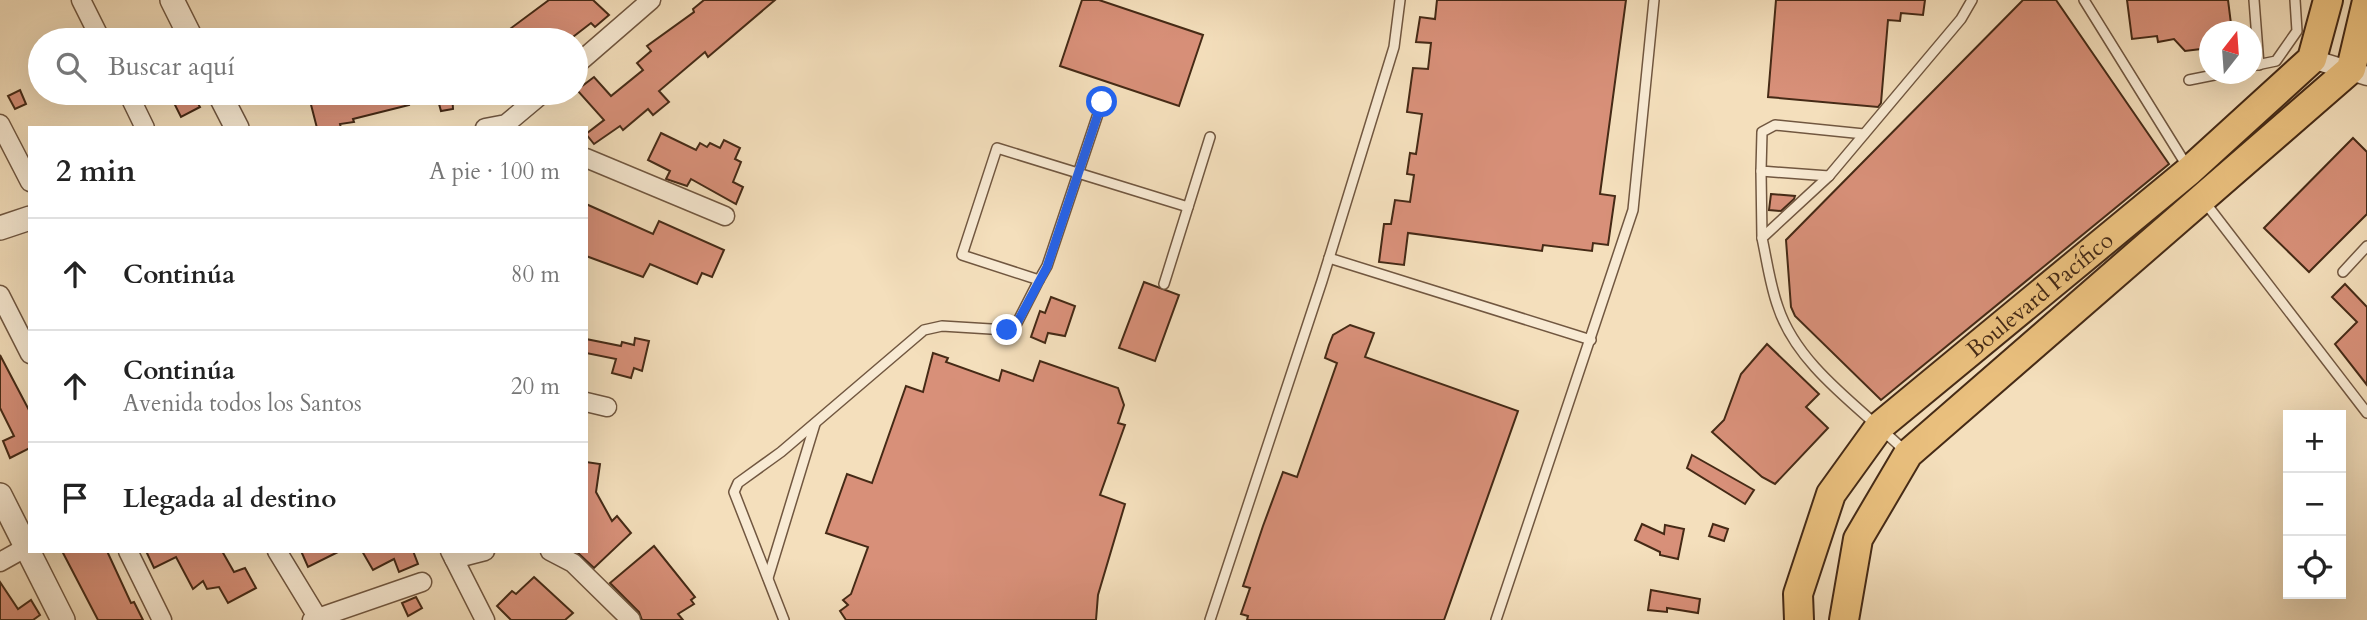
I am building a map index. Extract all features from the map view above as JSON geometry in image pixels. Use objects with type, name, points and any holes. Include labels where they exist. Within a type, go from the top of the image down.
[{"type":"main road","points":[[2312,59],[2328,0]]},
{"type":"main road","points":[[2359,73],[2367,1]]},
{"type":"main road","name":"Boulevard Pacífico","points":[[1799,620],[1798,594],[1830,494],[1880,426],[2189,171],[2312,59]]},
{"type":"main road","name":"Boulevard Pacífico","points":[[1844,620],[1858,539],[1908,454],[2202,199],[2359,73]]},
{"type":"street","points":[[81,0],[95,28]]},
{"type":"street","points":[[172,0],[186,28]]},
{"type":"street","points":[[588,55],[651,0]]},
{"type":"street","points":[[2312,59],[2359,73]]},
{"type":"street","points":[[134,105],[144,126]]},
{"type":"street","points":[[225,105],[236,126]]},
{"type":"street","points":[[511,126],[531,105]]},
{"type":"street","points":[[0,124],[28,178]]},
{"type":"street","points":[[588,159],[725,216]]},
{"type":"street","points":[[0,228],[28,219]]},
{"type":"street","points":[[0,295],[28,350]]},
{"type":"street","points":[[588,402],[607,407]]},
{"type":"street","points":[[0,495],[63,620]]},
{"type":"street","points":[[0,562],[25,548]]},
{"type":"street","points":[[129,553],[162,620]]},
{"type":"street","points":[[279,553],[316,619],[422,582]]},
{"type":"street","points":[[554,553],[573,564],[631,620]]},
{"type":"street","points":[[452,555],[485,620]]},
{"type":"lane","points":[[1210,620],[1329,258],[1394,47],[1400,0]]},
{"type":"lane","points":[[1496,620],[1633,210],[1654,0]]},
{"type":"lane","points":[[1762,238],[1829,176],[1961,19],[1972,0]]},
{"type":"lane","points":[[2084,0],[2189,171]]},
{"type":"lane","points":[[2254,0],[2254,21]]},
{"type":"lane","points":[[2262,64],[2276,61],[2297,31],[2295,0]]},
{"type":"lane","points":[[2189,80],[2199,78]]},
{"type":"lane","points":[[784,620],[734,492],[738,483],[924,330],[942,326],[1007,330],[1017,323],[1047,267],[1102,102]]},
{"type":"lane","points":[[1864,134],[1775,125],[1762,132],[1762,238],[1778,308],[1796,343],[1815,366],[1908,454]]},
{"type":"lane","points":[[1164,284],[1210,137]]},
{"type":"lane","points":[[1039,280],[962,255],[997,148],[1188,207]]},
{"type":"lane","points":[[1761,171],[1829,176]]},
{"type":"lane","points":[[2202,199],[2367,413]]},
{"type":"lane","points":[[2343,272],[2367,246]]},
{"type":"lane","points":[[1329,258],[1591,341]]},
{"type":"lane","points":[[768,578],[815,422]]},
{"type":"building","points":[[549,0],[593,0],[609,15],[595,27],[591,23],[585,28],[511,28]]},
{"type":"building","points":[[704,0],[775,0],[708,57],[705,52],[659,91],[669,102],[653,115],[648,109],[623,130],[620,126],[594,144],[588,132],[604,120],[588,102],[588,82],[594,77],[611,96],[643,70],[637,63],[651,51],[647,46],[694,12],[693,9]]},
{"type":"building","points":[[1082,0],[1099,0],[1203,35],[1179,106],[1060,66]]},
{"type":"building","points":[[1437,0],[1626,0],[1600,194],[1615,196],[1608,245],[1593,243],[1592,251],[1543,245],[1542,251],[1408,233],[1404,265],[1379,262],[1384,224],[1391,224],[1395,200],[1410,202],[1414,175],[1407,174],[1410,153],[1416,154],[1422,114],[1407,112],[1413,68],[1428,69],[1431,43],[1416,42],[1420,17],[1435,19]]},
{"type":"building","points":[[1776,0],[1925,0],[1923,15],[1901,13],[1900,21],[1888,20],[1881,103],[1878,107],[1768,97]]},
{"type":"building","points":[[2023,0],[2056,0],[2169,164],[1881,400],[1795,316],[1791,307],[1786,240]]},
{"type":"building","points":[[2127,0],[2228,0],[2231,21],[2199,21],[2199,49],[2185,51],[2174,39],[2158,42],[2157,36],[2132,39]]},
{"type":"building","points":[[20,90],[26,104],[15,109],[8,96]]},
{"type":"building","points":[[175,105],[199,105],[200,107],[181,117]]},
{"type":"building","points":[[311,105],[409,105],[353,119],[354,122],[340,126],[316,126]]},
{"type":"building","points":[[439,105],[453,105],[453,109],[441,111]]},
{"type":"building","points":[[661,133],[696,150],[700,143],[707,147],[710,143],[720,148],[724,140],[740,148],[735,159],[741,162],[733,182],[743,187],[736,204],[691,179],[687,186],[666,179],[670,171],[648,160]]},
{"type":"building","points":[[2353,138],[2367,152],[2367,214],[2309,272],[2264,228]]},
{"type":"building","points":[[1771,194],[1795,196],[1781,211],[1769,210]]},
{"type":"building","points":[[588,205],[653,234],[659,221],[724,250],[712,277],[702,273],[697,284],[650,264],[643,277],[588,257]]},
{"type":"building","points":[[1144,282],[1179,295],[1155,361],[1119,348]]},
{"type":"building","points":[[2345,284],[2367,307],[2367,385],[2335,344],[2357,322],[2332,297]]},
{"type":"building","points":[[1051,297],[1075,306],[1065,336],[1048,333],[1045,343],[1031,337],[1040,311],[1045,313]]},
{"type":"building","points":[[1350,325],[1374,333],[1365,357],[1518,411],[1444,620],[1247,620],[1248,616],[1241,614],[1250,588],[1243,586],[1263,526],[1283,472],[1297,477],[1337,363],[1325,358],[1329,345],[1333,335]]},
{"type":"building","points":[[635,338],[649,341],[642,371],[634,368],[631,378],[612,373],[616,359],[588,353],[588,339],[621,346],[622,342],[634,345]]},
{"type":"building","points":[[1767,344],[1819,394],[1806,407],[1828,428],[1775,484],[1762,477],[1712,432],[1724,420],[1741,374]]},
{"type":"building","points":[[933,353],[948,358],[946,362],[999,381],[1002,370],[1033,381],[1040,361],[1118,388],[1124,405],[1118,423],[1125,425],[1100,495],[1125,504],[1098,595],[1096,620],[846,620],[840,611],[848,605],[843,600],[851,594],[868,547],[826,533],[847,474],[872,483],[906,386],[923,392]]},
{"type":"building","points":[[0,355],[28,408],[28,449],[10,458],[3,441],[14,436],[0,408]]},
{"type":"building","points":[[1692,455],[1754,490],[1745,504],[1687,468]]},
{"type":"building","points":[[588,462],[600,464],[596,492],[612,521],[617,516],[631,533],[594,568],[578,553],[588,553]]},
{"type":"building","points":[[1642,524],[1664,534],[1665,525],[1684,529],[1678,559],[1660,555],[1660,552],[1635,540]]},
{"type":"building","points":[[1713,524],[1728,529],[1724,541],[1709,536]]},
{"type":"building","points":[[654,546],[695,597],[691,600],[694,604],[678,614],[683,620],[642,620],[639,612],[610,583]]},
{"type":"building","points":[[63,553],[108,553],[131,603],[134,602],[143,620],[98,620]]},
{"type":"building","points":[[147,553],[223,553],[234,572],[245,568],[256,588],[228,603],[219,587],[207,589],[203,581],[193,589],[176,557],[154,568]]},
{"type":"building","points":[[302,553],[336,553],[308,567]]},
{"type":"building","points":[[363,553],[414,553],[418,564],[399,572],[394,559],[373,570]]},
{"type":"building","points":[[534,577],[573,613],[565,620],[511,620],[497,606],[512,591],[516,594]]},
{"type":"building","points":[[0,582],[18,609],[31,600],[40,615],[33,620],[0,620]]},
{"type":"building","points":[[1651,590],[1700,599],[1698,613],[1667,608],[1667,612],[1648,610]]},
{"type":"building","points":[[416,597],[422,608],[408,616],[402,603]]},
{"type":"route","points":[[1007,330],[1017,323],[1047,267],[1102,102]]}]
